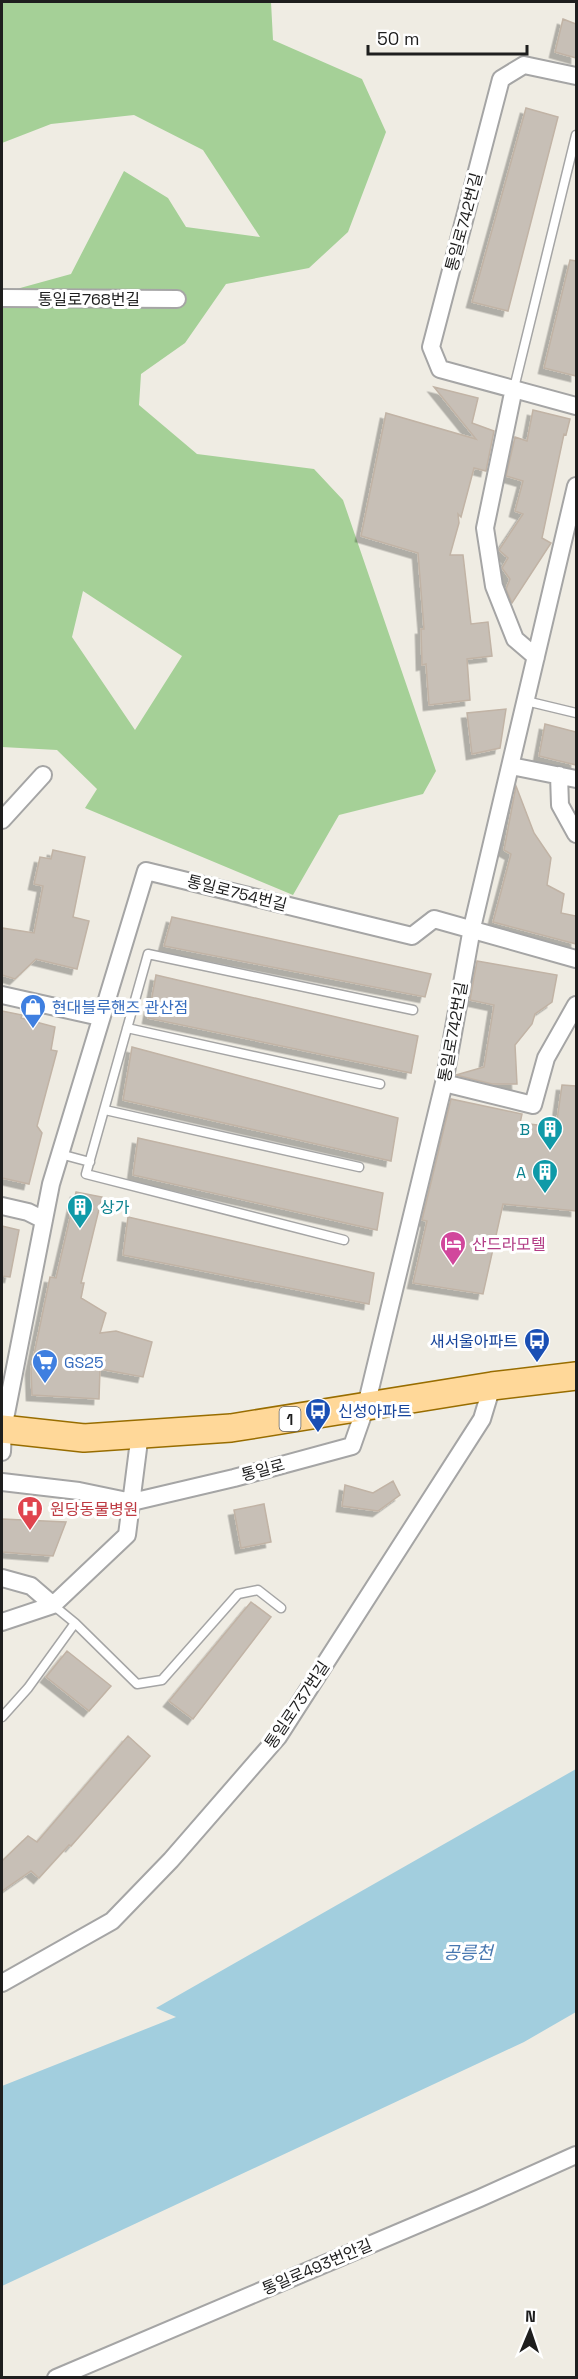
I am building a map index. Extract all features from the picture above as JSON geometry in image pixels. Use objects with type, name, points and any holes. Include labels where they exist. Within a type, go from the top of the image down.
[{"type":"main road","name":"1","points":[[2,1437],[84,1438],[231,1428],[492,1386],[576,1376]]},
{"type":"street","name":"통일로742번길","points":[[576,76],[524,65],[501,79],[431,348],[440,369],[576,406]]},
{"type":"street","name":"통일로768번길","points":[[2,298],[177,299]]},
{"type":"street","points":[[513,388],[485,528],[494,586],[515,639],[536,657]]},
{"type":"street","name":"통일로742번길","points":[[366,1406],[444,1083],[472,928],[576,486]]},
{"type":"street","points":[[511,766],[576,779]]},
{"type":"street","points":[[2,820],[43,775]]},
{"type":"street","points":[[559,775],[560,805],[576,834]]},
{"type":"street","name":"통일로754번길","points":[[2,1437],[44,1220],[60,1154],[146,871],[412,936],[434,919],[472,928]]},
{"type":"street","points":[[472,928],[576,959]]},
{"type":"street","points":[[2,995],[100,1017]]},
{"type":"street","points":[[444,1083],[533,1105],[546,1058],[576,1005]]},
{"type":"street","points":[[2,1206],[28,1212],[44,1220]]},
{"type":"street","name":"통일로737번길","points":[[2,1983],[112,1921],[171,1860],[278,1737],[482,1419],[492,1386]]},
{"type":"street","name":"통일로","points":[[2,1482],[79,1491],[132,1502],[234,1478],[352,1446],[366,1406]]},
{"type":"street","points":[[2,1622],[53,1605],[127,1535],[140,1433]]},
{"type":"street","points":[[2,1578],[31,1586],[53,1605]]},
{"type":"street","name":"통일로493번안길","points":[[56,2378],[469,2203],[576,2155]]},
{"type":"lane","points":[[513,388],[576,135]]},
{"type":"lane","points":[[526,701],[576,712]]},
{"type":"lane","points":[[344,1240],[86,1174],[148,954],[413,1010]]},
{"type":"lane","points":[[127,1028],[380,1084]]},
{"type":"lane","points":[[105,1110],[359,1167]]},
{"type":"lane","points":[[60,1154],[90,1162]]},
{"type":"lane","points":[[53,1605],[75,1623],[137,1684],[162,1680],[238,1594],[258,1590],[281,1608]]},
{"type":"lane","points":[[2,1718],[28,1688],[75,1623]]},
{"type":"green space","points":[[2,2],[271,2],[273,40],[362,79],[386,132],[348,232],[309,268],[226,284],[185,343],[141,374],[139,405],[197,454],[314,469],[343,500],[436,771],[423,794],[339,815],[293,895],[85,808],[97,789],[57,750],[2,747],[2,293],[71,274],[124,171],[168,198],[186,227],[260,237],[203,150],[134,115],[51,124],[2,143]],"holes":[[[83,591],[182,656],[135,730],[72,637]]]},
{"type":"water","name":"공릉천","points":[[576,1769],[576,2012],[524,2042],[2,2286],[2,2086],[176,2017],[156,2008]]},
{"type":"building","points":[[563,19],[576,24],[576,58],[555,52]]},
{"type":"building","points":[[526,108],[558,117],[508,311],[472,302]]},
{"type":"building","points":[[570,260],[576,261],[576,376],[544,368]]},
{"type":"building","points":[[434,387],[478,398],[472,423],[494,431],[486,471],[474,468],[461,517],[458,514],[459,523],[450,555],[463,555],[471,624],[488,622],[492,656],[467,659],[470,700],[429,705],[426,664],[422,665],[421,629],[424,629],[418,553],[361,536],[386,413],[476,439]]},
{"type":"building","points":[[533,410],[570,419],[566,435],[564,434],[542,538],[551,543],[512,603],[506,589],[510,579],[502,568],[508,558],[499,550],[523,514],[515,511],[523,481],[506,476],[515,437],[527,441]]},
{"type":"building","points":[[506,709],[500,748],[472,754],[467,713]]},
{"type":"building","points":[[545,724],[576,732],[576,765],[539,756]]},
{"type":"building","points":[[516,786],[534,833],[551,858],[547,885],[564,894],[561,913],[576,916],[576,944],[493,922],[511,854],[504,850]]},
{"type":"building","points":[[53,850],[85,857],[73,917],[89,921],[77,969],[36,959],[15,979],[2,975],[2,928],[34,933],[43,886],[34,884],[40,857],[51,859]]},
{"type":"building","points":[[172,917],[431,974],[425,997],[164,946]]},
{"type":"building","points":[[477,961],[557,975],[552,1002],[535,1014],[532,1024],[515,1045],[517,1084],[492,1084],[456,1075],[484,1067],[494,1005],[470,1000]]},
{"type":"building","points":[[156,975],[418,1036],[411,1073],[148,1018]]},
{"type":"building","points":[[2,1011],[22,1015],[21,1018],[55,1027],[51,1050],[57,1051],[37,1126],[42,1133],[29,1184],[2,1178]]},
{"type":"building","points":[[132,1047],[398,1118],[391,1161],[123,1100]]},
{"type":"building","points":[[562,1085],[576,1086],[576,1211],[503,1204],[483,1294],[413,1283],[427,1221],[422,1220],[451,1099],[522,1114],[520,1123],[556,1127]]},
{"type":"building","points":[[138,1138],[383,1193],[377,1230],[133,1175]]},
{"type":"building","points":[[76,1192],[102,1197],[81,1283],[84,1283],[81,1298],[106,1313],[100,1333],[116,1331],[152,1342],[143,1377],[100,1369],[99,1399],[32,1395],[31,1369],[50,1277],[56,1278]]},
{"type":"building","points":[[128,1217],[374,1273],[369,1304],[123,1255]]},
{"type":"building","points":[[2,1226],[19,1230],[10,1277],[2,1276]]},
{"type":"building","points":[[393,1481],[400,1495],[378,1511],[342,1506],[345,1485],[373,1493]]},
{"type":"building","points":[[264,1504],[271,1542],[241,1548],[234,1510]]},
{"type":"building","points":[[2,1519],[66,1522],[53,1556],[2,1552]]},
{"type":"building","points":[[251,1602],[271,1617],[193,1719],[169,1701]]},
{"type":"building","points":[[67,1651],[111,1686],[89,1711],[46,1677]]},
{"type":"building","points":[[128,1736],[150,1756],[71,1846],[69,1845],[39,1878],[31,1871],[2,1891],[2,1861],[28,1836],[37,1842]]},
{"type":"place","name":"현대블루핸즈 관산점","points":[[33,1030]]},
{"type":"place","name":"B","points":[[550,1152]]},
{"type":"place","name":"A","points":[[545,1195]]},
{"type":"place","name":"상가","points":[[80,1230]]},
{"type":"place","name":"산드라모텔","points":[[453,1267]]},
{"type":"place","name":"새서울아파트","points":[[537,1364]]},
{"type":"place","name":"GS25","points":[[45,1385]]},
{"type":"place","name":"신성아파트","points":[[318,1434]]},
{"type":"place","name":"원당동물병원","points":[[30,1532]]}]
